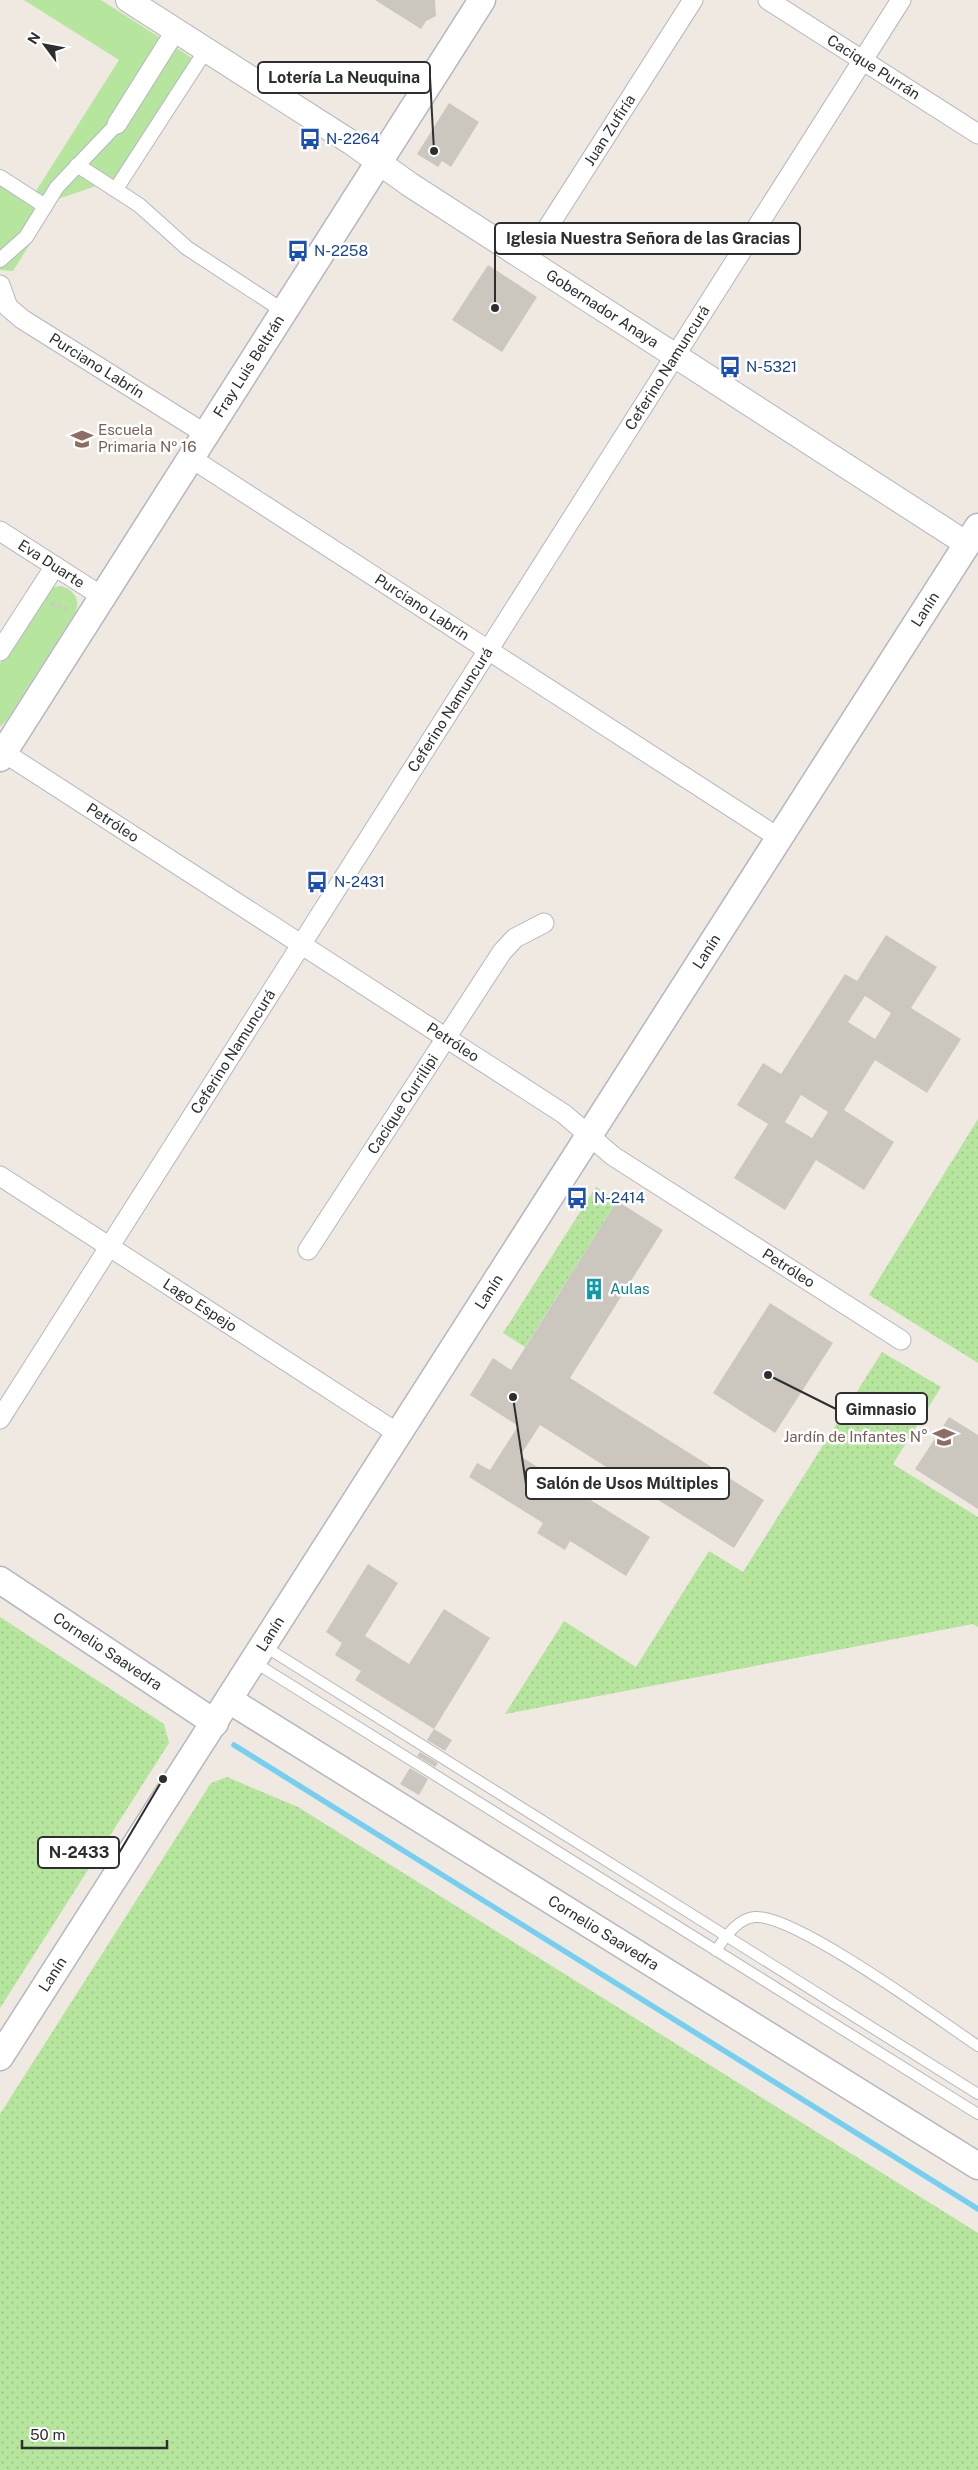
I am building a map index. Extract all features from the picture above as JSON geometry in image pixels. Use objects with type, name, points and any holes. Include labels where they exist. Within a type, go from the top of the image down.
[{"type":"main road","name":"Fray Luis Beltrán","points":[[1,753],[207,435],[482,0]]},
{"type":"main road","name":"Lanín","points":[[0,2057],[779,838],[974,541]]},
{"type":"main road","name":"Cornelio Saavedra","points":[[0,1580],[214,1723]]},
{"type":"main road","name":"Cornelio Saavedra","points":[[229,1700],[978,2166]]},
{"type":"street","name":"Gobernador Anaya","points":[[128,0],[675,356],[974,541]]},
{"type":"street","name":"Juan Zufiría","points":[[527,260],[693,0]]},
{"type":"street","name":"Cacique Purrán","points":[[768,0],[978,134]]},
{"type":"street","name":"Ceferino Namuncurá","points":[[0,1419],[901,0]]},
{"type":"street","points":[[0,260],[26,237],[57,188],[117,124],[176,30]]},
{"type":"street","points":[[116,189],[206,50]]},
{"type":"street","points":[[77,165],[140,205],[187,248],[285,312]]},
{"type":"street","points":[[0,177],[46,206]]},
{"type":"street","name":"Purciano Labrín","points":[[0,285],[8,307],[22,319],[207,435]]},
{"type":"street","name":"Purciano Labrín","points":[[191,458],[779,838]]},
{"type":"street","name":"Eva Duarte","points":[[0,531],[103,597]]},
{"type":"street","points":[[0,651],[55,566]]},
{"type":"street","name":"Petróleo","points":[[1,753],[302,944],[564,1114],[613,1156],[902,1340]]},
{"type":"street","name":"Cacique Currilipi","points":[[308,1250],[507,945],[515,938],[544,923]]},
{"type":"street","name":"Lago Espejo","points":[[0,1176],[399,1434]]},
{"type":"lane","points":[[259,1654],[726,1936],[978,2094]]},
{"type":"lane","points":[[259,1654],[716,1951],[978,2114]]},
{"type":"lane","points":[[716,1951],[726,1936],[742,1922],[755,1917],[790,1925],[850,1961],[978,2046]]},
{"type":"green space","points":[[24,0],[101,0],[203,65],[131,174],[58,199],[13,271],[0,270],[0,169],[36,191],[119,60]]},
{"type":"green space","points":[[54,587],[65,587],[75,596],[77,608],[75,613],[6,721],[0,727],[0,664],[45,594]]},
{"type":"green space","points":[[978,1119],[978,1363],[869,1295]]},
{"type":"green space","points":[[596,1187],[617,1201],[525,1347],[503,1333]]},
{"type":"green space","points":[[882,1352],[941,1387],[893,1464],[978,1517],[978,1627],[973,1624],[505,1714],[564,1621],[636,1667],[709,1551],[743,1572]]},
{"type":"green space","points":[[0,1617],[164,1724],[169,1743],[0,2008]]},
{"type":"green space","points":[[227,1777],[298,1807],[978,2233],[978,2470],[0,2470],[0,2114],[211,1783]]},
{"type":"building","points":[[375,0],[435,0],[436,16],[426,21],[421,29]]},
{"type":"building","points":[[449,103],[479,122],[451,167],[442,161],[438,167],[417,154]]},
{"type":"building","points":[[488,265],[537,297],[502,352],[452,320]]},
{"type":"building","points":[[886,935],[937,967],[911,1008],[961,1039],[927,1093],[875,1060],[844,1110],[894,1142],[864,1190],[816,1160],[785,1210],[734,1178],[768,1124],[737,1105],[763,1063],[781,1074],[845,974],[857,981]],"holes":[[[865,996],[891,1013],[875,1039],[848,1022]],[[801,1095],[828,1112],[812,1138],[785,1122]]]},
{"type":"building","points":[[617,1201],[663,1230],[570,1378],[764,1500],[734,1548],[540,1425],[520,1456],[650,1537],[626,1576],[570,1541],[565,1550],[537,1533],[543,1523],[469,1477],[477,1463],[490,1470],[518,1426],[470,1395],[493,1358],[511,1370]]},
{"type":"building","points":[[770,1303],[833,1343],[775,1433],[713,1393]]},
{"type":"building","points":[[949,1417],[978,1435],[978,1509],[915,1469]]},
{"type":"building","points":[[368,1564],[398,1583],[365,1636],[409,1664],[444,1609],[490,1638],[434,1729],[355,1680],[361,1671],[335,1655],[342,1643],[326,1632]]},
{"type":"building","points":[[434,1729],[452,1740],[445,1751],[427,1740]]},
{"type":"building","points":[[420,1752],[438,1763],[435,1767],[417,1756]]},
{"type":"building","points":[[410,1768],[428,1779],[419,1795],[400,1784]]},
{"type":"waterway","points":[[234,1745],[978,2209]]},
{"type":"place","name":"N-2264","points":[[310,139]]},
{"type":"place","name":"Lotería La Neuquina","points":[[434,151]]},
{"type":"place","name":"N-2258","points":[[298,251]]},
{"type":"place","name":"Iglesia Nuestra Señora de las Gracias","points":[[495,308]]},
{"type":"place","name":"N-5321","points":[[730,367]]},
{"type":"place","name":"Escuela Primaria Nº 16","points":[[82,439]]},
{"type":"place","name":"N-2431","points":[[317,882]]},
{"type":"place","name":"N-2414","points":[[577,1198]]},
{"type":"place","name":"Aulas","points":[[594,1289]]},
{"type":"place","name":"Gimnasio","points":[[768,1375]]},
{"type":"place","name":"Salón de Usos Múltiples","points":[[513,1397]]},
{"type":"place","name":"Jardín de Infantes N°","points":[[944,1437]]},
{"type":"place","name":"N-2433","points":[[163,1779]]}]
